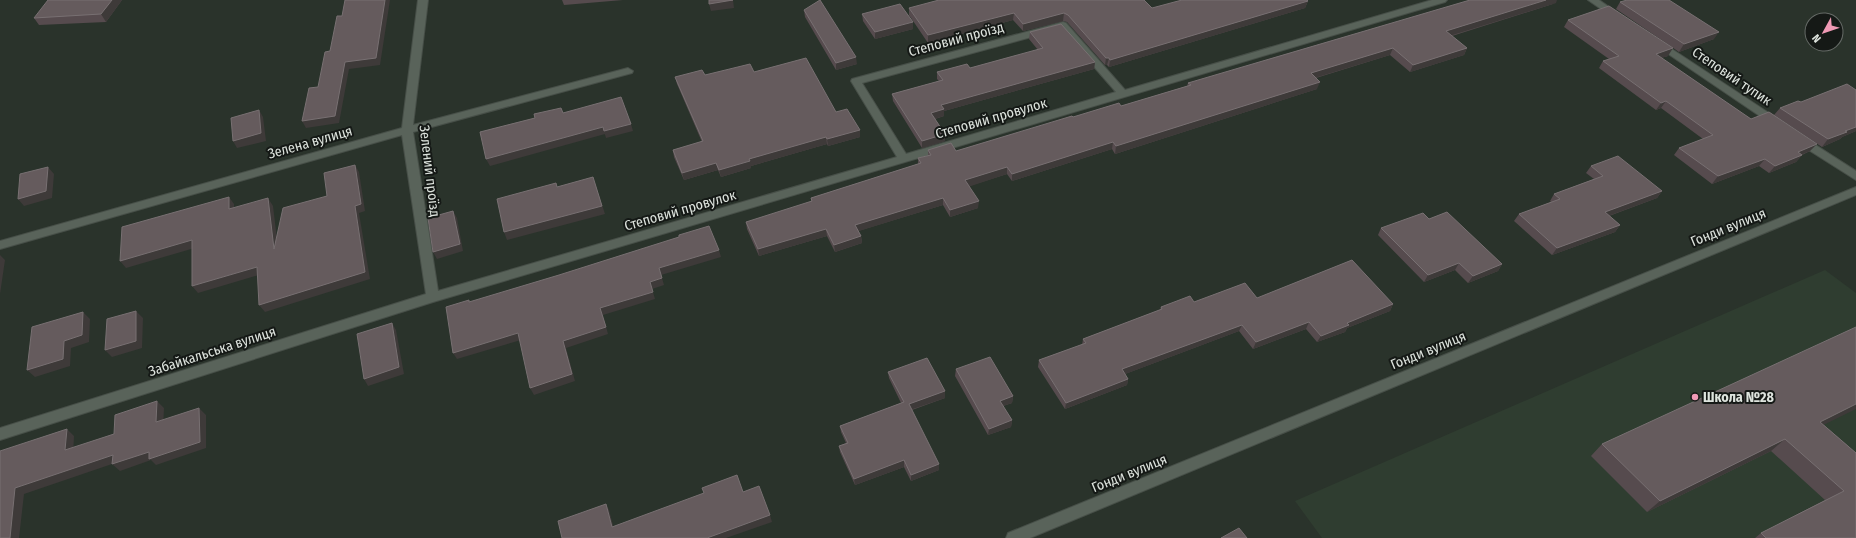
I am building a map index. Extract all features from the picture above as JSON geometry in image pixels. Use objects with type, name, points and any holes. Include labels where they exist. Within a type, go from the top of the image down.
[{"type":"street","name":"Зелений проїзд","points":[[423,0],[408,130],[433,297]]},
{"type":"street","name":"Степовий провулок","points":[[433,297],[1442,0]]},
{"type":"street","points":[[1593,0],[1626,22]]},
{"type":"street","name":"Степовий проїзд","points":[[904,158],[856,80],[1063,25],[1123,94]]},
{"type":"street","name":"Степовий тупик","points":[[1646,35],[1856,176]]},
{"type":"street","name":"Зелена вулиця","points":[[0,245],[408,130],[628,71]]},
{"type":"street","name":"Гонди вулиця","points":[[1013,538],[1856,191]]},
{"type":"street","name":"Забайкальська вулиця","points":[[0,434],[433,297]]},
{"type":"shaded area","name":"Школа №28","points":[[1825,270],[1856,293],[1856,538],[1322,538],[1295,501]]},
{"type":"building","points":[[48,0],[112,0],[101,14],[34,18]]},
{"type":"building","points":[[345,0],[385,0],[376,58],[345,62],[335,116],[302,121],[309,88],[318,87],[325,52],[330,51],[337,16],[342,16]]},
{"type":"building","points":[[709,0],[733,0],[709,4]]},
{"type":"building","points":[[820,0],[856,57],[836,63],[804,10]]},
{"type":"building","points":[[939,0],[1144,0],[1152,8],[1182,0],[1308,1],[1110,60],[1109,58],[1106,58],[1068,15],[1064,13],[1023,24],[1014,13],[928,35],[909,8]]},
{"type":"building","points":[[1470,0],[1546,0],[1446,31],[1467,48],[1413,65],[1393,48],[1311,73],[1320,82],[1116,146],[1113,142],[1012,174],[1007,167],[965,180],[979,201],[950,210],[943,198],[855,225],[861,236],[834,245],[826,229],[758,249],[746,222],[812,201],[811,198],[921,163],[918,158],[931,155],[928,150],[951,143],[956,151],[1119,103],[1121,106],[1191,85],[1188,83]]},
{"type":"building","points":[[1627,0],[1669,0],[1719,32],[1684,44],[1620,2]]},
{"type":"building","points":[[900,4],[913,22],[875,32],[862,14]]},
{"type":"building","points":[[1609,6],[1673,48],[1656,54],[1751,119],[1769,112],[1817,144],[1798,152],[1802,155],[1775,166],[1765,159],[1718,176],[1679,148],[1713,135],[1666,101],[1661,103],[1603,61],[1619,56],[1568,20]]},
{"type":"building","points":[[1061,24],[1095,62],[941,105],[944,109],[931,113],[945,134],[922,141],[892,94],[943,80],[937,72],[967,64],[970,68],[1043,48],[1030,32]]},
{"type":"building","points":[[806,58],[836,112],[847,109],[860,130],[827,139],[826,137],[749,159],[750,161],[719,170],[716,163],[682,173],[673,150],[703,141],[675,77],[702,70],[705,75],[750,64],[754,72]]},
{"type":"building","points":[[1847,84],[1856,90],[1856,127],[1828,139],[1780,108],[1798,101],[1801,102]]},
{"type":"building","points":[[621,97],[631,124],[604,131],[603,127],[486,159],[480,132],[535,118],[534,114],[561,108],[563,113]]},
{"type":"building","points":[[259,110],[261,133],[233,141],[231,118]]},
{"type":"building","points":[[1618,156],[1662,191],[1605,212],[1620,225],[1557,248],[1519,214],[1560,199],[1554,194],[1603,176],[1591,166]]},
{"type":"building","points":[[355,165],[361,204],[355,206],[365,272],[259,305],[257,267],[192,286],[192,240],[120,261],[122,227],[229,197],[229,209],[268,198],[274,249],[283,208],[327,196],[324,173]]},
{"type":"building","points":[[48,167],[46,191],[18,199],[20,174]]},
{"type":"building","points":[[593,177],[602,206],[504,232],[497,199],[556,183],[557,187]]},
{"type":"building","points":[[453,211],[460,244],[433,252],[428,218]]},
{"type":"building","points":[[1447,212],[1502,264],[1473,276],[1459,263],[1428,275],[1381,228],[1423,213],[1429,219]]},
{"type":"building","points":[[709,226],[719,250],[659,268],[662,278],[650,282],[653,292],[600,308],[606,327],[563,341],[572,374],[530,388],[518,333],[453,353],[446,307],[469,300],[469,302],[559,275]]},
{"type":"building","points":[[1352,260],[1393,304],[1347,323],[1349,325],[1321,336],[1309,322],[1256,342],[1242,325],[1122,369],[1128,379],[1066,403],[1039,360],[1086,343],[1083,339],[1162,309],[1161,307],[1190,296],[1194,302],[1245,283],[1257,298]]},
{"type":"building","points":[[136,311],[136,341],[105,350],[107,319]]},
{"type":"building","points":[[83,312],[82,335],[64,341],[63,359],[27,370],[32,327]]},
{"type":"building","points":[[392,323],[399,367],[364,379],[357,334]]},
{"type":"building","points":[[1856,327],[1856,404],[1820,422],[1856,453],[1856,538],[1766,538],[1761,533],[1844,491],[1785,439],[1660,501],[1602,444]]},
{"type":"building","points":[[990,357],[1013,396],[1000,401],[1012,420],[989,429],[956,369]]},
{"type":"building","points":[[927,358],[945,391],[909,404],[939,464],[911,475],[904,460],[854,479],[839,446],[848,443],[840,426],[904,402],[888,372]]},
{"type":"building","points":[[157,401],[156,422],[199,408],[200,442],[149,459],[149,452],[112,464],[113,455],[15,488],[10,538],[0,538],[0,451],[67,429],[65,450],[114,434],[115,415]]},
{"type":"building","points":[[737,475],[743,492],[759,486],[770,515],[707,538],[562,538],[558,521],[606,504],[612,527],[704,493],[702,488]]},
{"type":"building","points":[[1239,528],[1247,538],[1221,538]]},
{"type":"place","name":"Школа №28","points":[[1695,397]]}]
